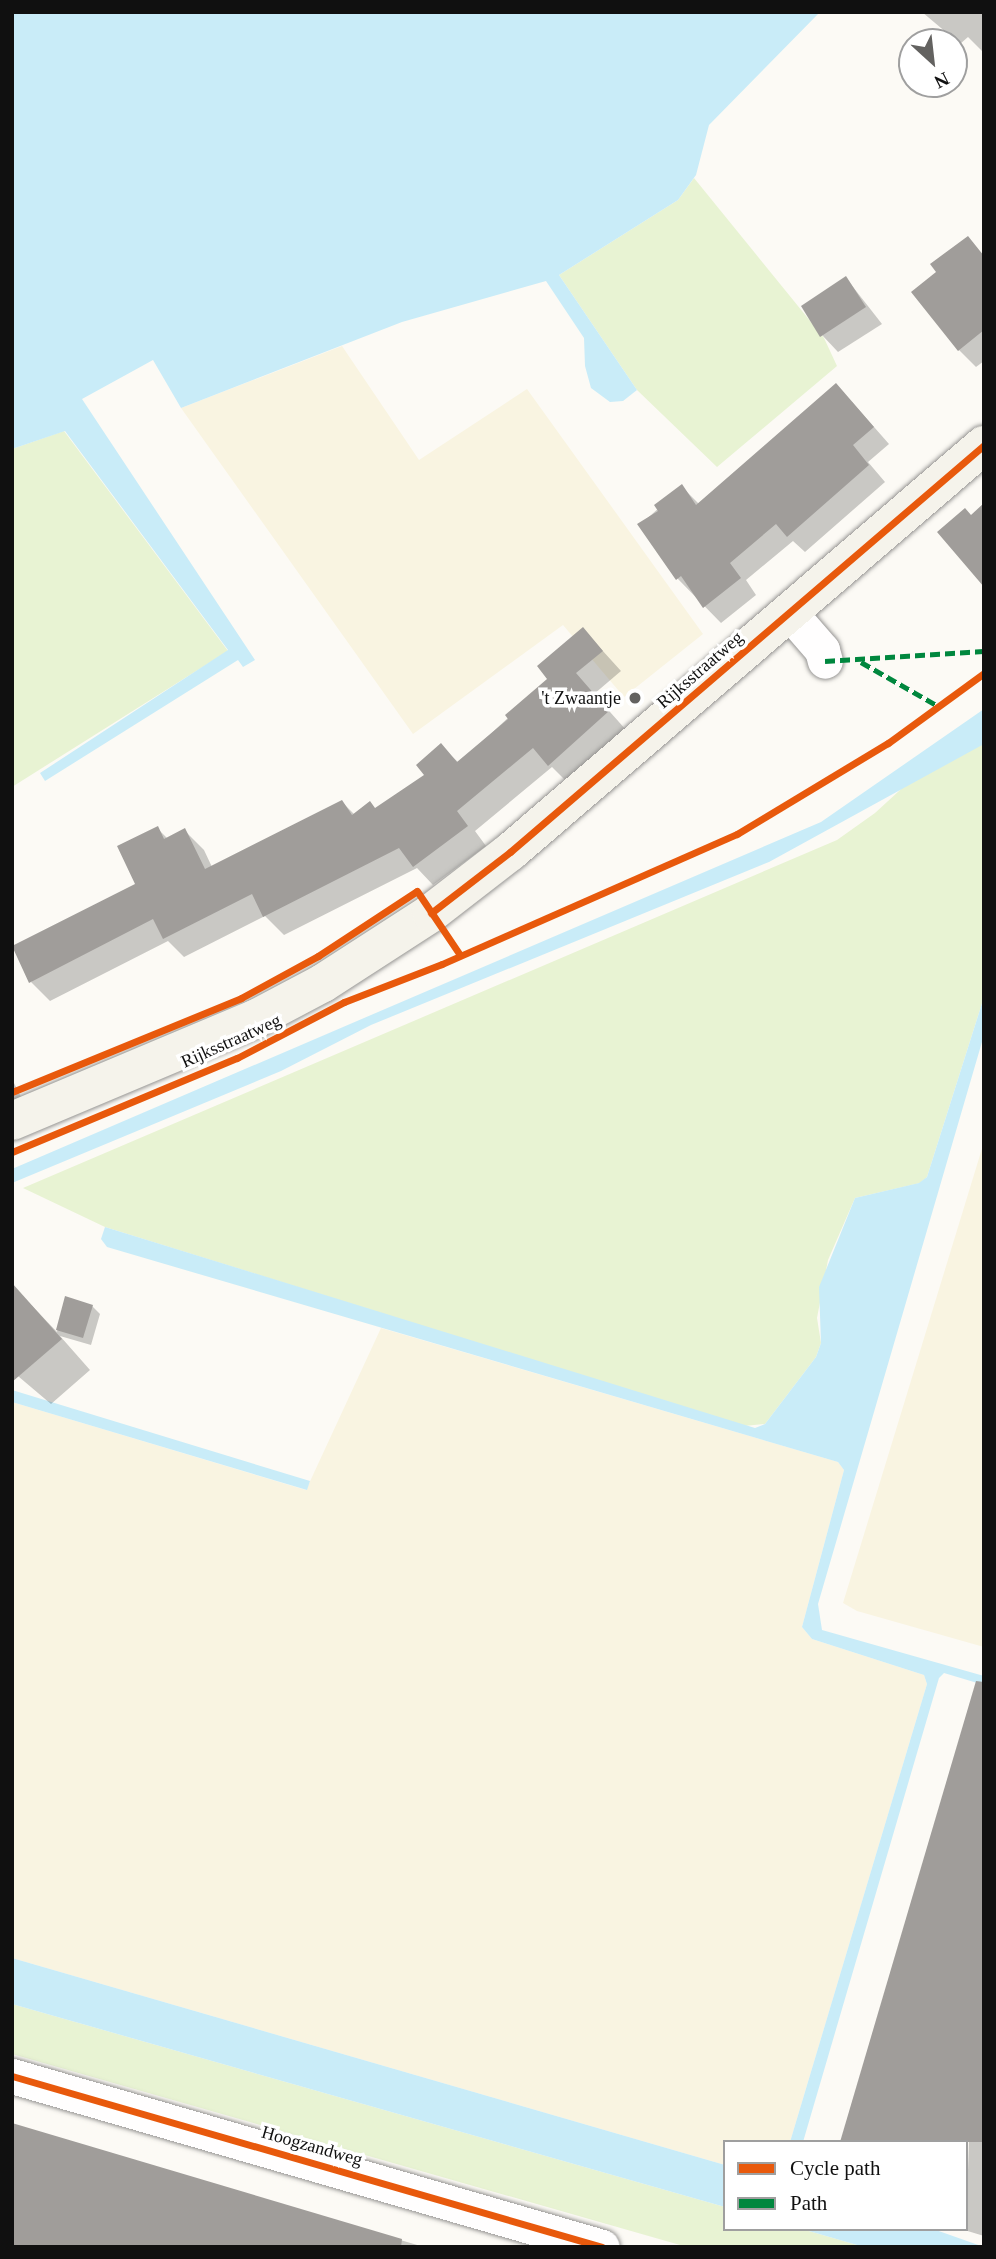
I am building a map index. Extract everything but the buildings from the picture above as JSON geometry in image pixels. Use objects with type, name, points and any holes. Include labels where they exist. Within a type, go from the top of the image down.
[{"type":"street","name":"Rijksstraatweg","points":[[12,1121],[255,1019],[399,935],[510,852],[984,445]]},
{"type":"street","points":[[790,613],[822,650],[825,661]]},
{"type":"street","name":"Hoogzandweg","points":[[12,2076],[602,2247]]},
{"type":"shaded area","points":[[342,346],[419,460],[527,389],[703,634],[624,697],[563,625],[413,734],[181,408]]},
{"type":"shaded area","points":[[984,1142],[984,1647],[857,1611],[843,1603]]},
{"type":"shaded area","points":[[381,1328],[838,1462],[844,1470],[802,1627],[812,1639],[924,1675],[927,1684],[791,2140],[723,2140],[723,2164],[12,1958],[12,1402],[306,1490]]},
{"type":"green space","points":[[694,178],[824,338],[837,366],[717,467],[637,390],[559,275],[678,200]]},
{"type":"green space","points":[[64,431],[228,651],[12,787],[12,449]]},
{"type":"green space","points":[[984,713],[984,997],[927,1177],[920,1183],[855,1198],[828,1260],[817,1318],[821,1343],[816,1357],[765,1424],[744,1426],[105,1227],[23,1188],[837,840],[875,813]]},
{"type":"green space","points":[[12,2004],[723,2206],[723,2231],[809,2231],[864,2247],[687,2247],[12,2054]]},
{"type":"water","points":[[12,12],[820,12],[709,125],[696,175],[678,200],[559,275],[637,390],[623,401],[610,402],[591,388],[585,366],[584,338],[546,281],[402,322],[181,408],[153,360],[82,399],[255,660],[243,667],[238,660],[45,781],[40,773],[228,650],[65,431],[12,449]]},
{"type":"water","points":[[984,709],[984,744],[769,862],[371,1025],[281,1071],[12,1183],[12,1169],[821,822]]},
{"type":"water","points":[[984,997],[984,1035],[818,1604],[822,1630],[984,1676],[984,1685],[944,1673],[939,1678],[804,2140],[791,2140],[927,1684],[924,1675],[812,1639],[802,1627],[844,1470],[838,1462],[107,1247],[101,1239],[105,1227],[755,1428],[765,1424],[816,1357],[821,1343],[819,1287],[855,1198],[919,1183],[927,1177]]},
{"type":"water","points":[[12,1390],[310,1481],[307,1490],[12,1402]]},
{"type":"water","points":[[12,1958],[723,2164],[723,2206],[12,2004]]},
{"type":"water","points":[[809,2231],[939,2231],[984,2247],[864,2247]]},
{"type":"marked path","points":[[825,661],[984,651]]},
{"type":"marked path","points":[[861,662],[940,707]]},
{"type":"cycle path","points":[[431,913],[510,852],[984,445]]},
{"type":"cycle path","points":[[12,1152],[237,1058],[344,1002],[442,964],[737,834],[888,743],[984,673]]},
{"type":"cycle path","points":[[12,1092],[241,998],[318,956],[417,891],[460,955]]},
{"type":"cycle path","points":[[12,2076],[602,2247]]},
{"type":"place","name":"'t Zwaantje","points":[[635,698]]}]
